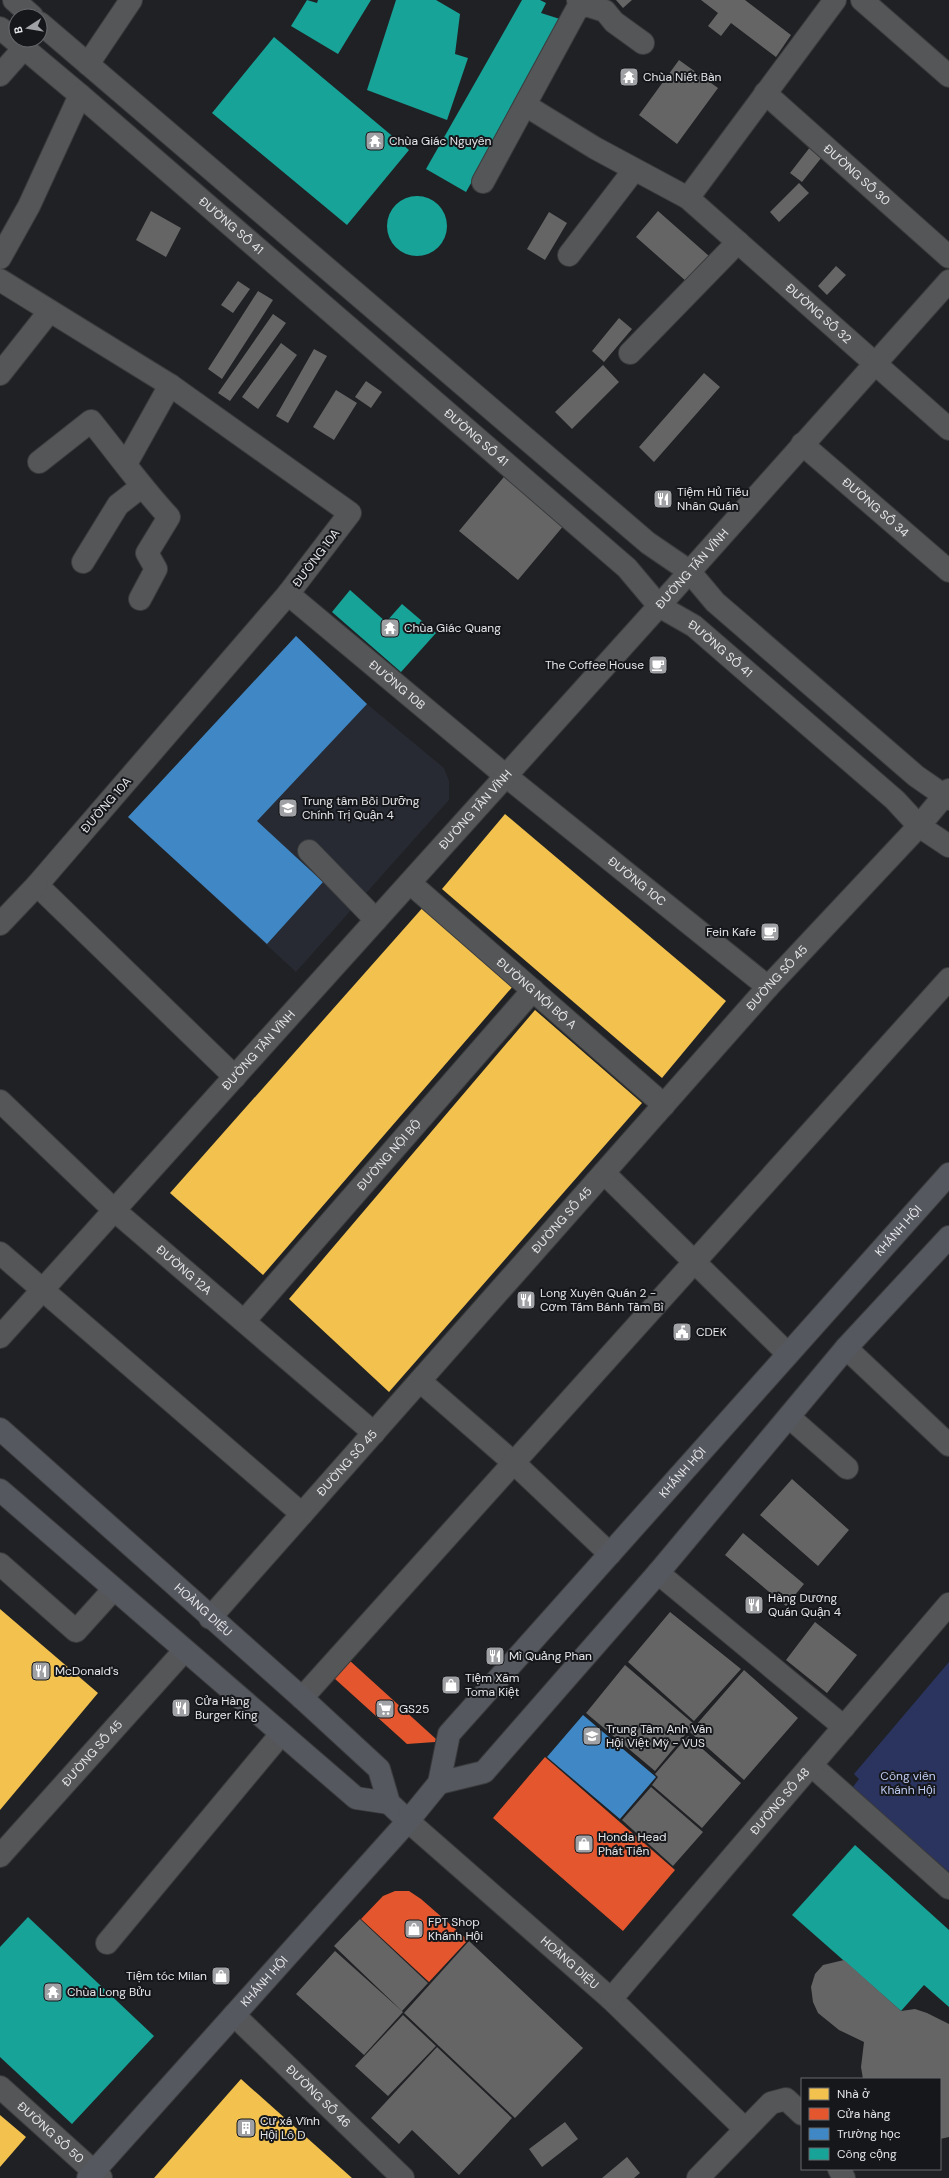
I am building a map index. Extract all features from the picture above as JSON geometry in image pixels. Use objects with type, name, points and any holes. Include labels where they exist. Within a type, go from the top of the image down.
[{"type":"main road","name":"KHÁNH HỘI","points":[[94,2176],[234,2015],[408,1821],[439,1783],[449,1734],[949,1174]]},
{"type":"main road","points":[[439,1783],[484,1772],[658,1573],[846,1348],[949,1237]]},
{"type":"main road","name":"HOÀNG DIỆU","points":[[0,1429],[210,1618],[302,1698],[378,1770],[390,1803],[408,1821]]},
{"type":"main road","points":[[0,1490],[113,1590],[356,1798],[390,1803]]},
{"type":"street","points":[[14,0],[23,8]]},
{"type":"street","points":[[88,64],[131,0]]},
{"type":"street","points":[[688,198],[835,0]]},
{"type":"street","points":[[862,0],[949,76]]},
{"type":"street","points":[[483,182],[577,9],[582,3],[605,11],[614,22],[643,43]]},
{"type":"street","name":"ĐƯỜNG SỐ 41","points":[[0,28],[8,35]]},
{"type":"street","points":[[48,30],[648,543],[688,571],[715,602],[916,776],[948,795],[919,826]]},
{"type":"street","points":[[0,75],[24,48]]},
{"type":"street","name":"ĐƯỜNG SỐ 41","points":[[24,48],[627,568],[659,606],[694,626],[895,800],[919,826],[949,846]]},
{"type":"street","name":"ĐƯỜNG SỐ 30","points":[[765,93],[949,257]]},
{"type":"street","points":[[0,258],[29,206],[80,95]]},
{"type":"street","name":"ĐƯỜNG SỐ 32","points":[[525,105],[634,170],[688,198],[949,429]]},
{"type":"street","points":[[569,255],[634,170]]},
{"type":"street","points":[[630,353],[738,242]]},
{"type":"street","points":[[0,280],[170,385],[126,464]]},
{"type":"street","name":"ĐƯỜNG TÂN VĨNH","points":[[0,1337],[659,606],[688,571],[949,281]]},
{"type":"street","points":[[0,374],[50,312]]},
{"type":"street","name":"ĐƯỜNG 10A","points":[[0,924],[38,885],[288,594],[350,513],[170,385]]},
{"type":"street","points":[[39,462],[91,421],[126,464],[141,487],[170,518],[147,553],[156,569],[140,599]]},
{"type":"street","name":"ĐƯỜNG SỐ 34","points":[[802,444],[949,571]]},
{"type":"street","points":[[83,562],[118,505],[141,487]]},
{"type":"street","name":"ĐƯỜNG 10B","points":[[288,594],[506,776]]},
{"type":"street","name":"ĐƯỜNG 10C","points":[[506,776],[768,987]]},
{"type":"street","name":"ĐƯỜNG SỐ 45","points":[[210,1618],[768,987],[919,826]]},
{"type":"street","points":[[309,851],[376,920]]},
{"type":"street","name":"ĐƯỜNG NỘI BỘ A","points":[[410,883],[664,1105]]},
{"type":"street","points":[[38,885],[235,1077]]},
{"type":"street","points":[[302,1698],[949,979]]},
{"type":"street","name":"ĐƯỜNG NỘI BỘ","points":[[245,1320],[533,990]]},
{"type":"street","name":"ĐƯỜNG 12A","points":[[0,1102],[114,1210],[245,1320],[374,1433]]},
{"type":"street","points":[[604,1173],[788,1354]]},
{"type":"street","points":[[0,1253],[302,1514]]},
{"type":"street","points":[[846,1348],[949,1445]]},
{"type":"street","points":[[420,1381],[514,1463],[610,1554]]},
{"type":"street","points":[[789,1417],[847,1468]]},
{"type":"street","points":[[0,1564],[76,1631],[113,1590]]},
{"type":"street","points":[[658,1573],[844,1727]]},
{"type":"street","name":"ĐƯỜNG SỐ 48","points":[[611,1999],[949,1604]]},
{"type":"street","name":"ĐƯỜNG SỐ 45","points":[[0,1856],[184,1651]]},
{"type":"street","points":[[107,1943],[282,1734]]},
{"type":"street","points":[[811,1765],[949,1888]]},
{"type":"street","name":"HOÀNG DIỆU","points":[[408,1821],[611,1999],[745,2129]]},
{"type":"street","name":"ĐƯỜNG SỐ 46","points":[[234,2015],[403,2178]]},
{"type":"street","name":"ĐƯỜNG SỐ 50","points":[[0,2087],[94,2176]]},
{"type":"street","points":[[698,2178],[771,2103],[786,2099],[801,2113]]},
{"type":"shaded area","name":"Trung tâm Bồi Dưỡng Chính Trị Quận 4","points":[[296,636],[367,704],[444,768],[449,781],[449,800],[296,972],[128,817]]},
{"type":"green space","name":"Công viên Khánh Hội","points":[[949,1662],[949,1872],[852,1788],[859,1779],[854,1774]]},
{"type":"building: Nhà ở","points":[[505,814],[726,1001],[662,1078],[442,889]]},
{"type":"building: Nhà ở","points":[[425,905],[514,985],[263,1275],[170,1193]]},
{"type":"building: Nhà ở","points":[[535,1010],[642,1103],[389,1392],[289,1299]]},
{"type":"building: Nhà ở","points":[[0,1609],[98,1693],[0,1810]]},
{"type":"building: Nhà ở","name":"Cư xá Vĩnh Hội Lô D","points":[[241,2079],[352,2178],[154,2178]]},
{"type":"building: Nhà ở","points":[[0,2115],[26,2137],[0,2167]]},
{"type":"building: Cửa hàng","name":"GS25","points":[[349,1660],[436,1739],[435,1742],[407,1744],[334,1678]]},
{"type":"building: Cửa hàng","name":"Honda Head Phát Tiến","points":[[545,1757],[675,1870],[623,1931],[493,1818]]},
{"type":"building: Cửa hàng","name":"FPT Shop Khánh Hội","points":[[395,1891],[409,1891],[421,1899],[468,1940],[429,1982],[361,1919],[383,1896]]},
{"type":"building: Trường học","points":[[296,636],[367,704],[257,821],[323,882],[267,944],[128,817]]},
{"type":"building: Trường học","points":[[583,1715],[656,1777],[620,1819],[547,1757]]},
{"type":"building: Công cộng","points":[[307,0],[317,3],[318,0],[371,0],[338,54],[291,26]]},
{"type":"building: Công cộng","points":[[396,0],[436,0],[460,14],[455,54],[468,58],[447,120],[367,90]]},
{"type":"building: Công cộng","points":[[522,0],[540,0],[546,3],[541,13],[563,20],[466,192],[426,169]]},
{"type":"building: Công cộng","points":[[274,37],[409,150],[347,225],[212,113]]},
{"type":"building: Công cộng","points":[[411,196],[423,196],[439,204],[445,214],[447,226],[445,238],[439,248],[423,256],[411,256],[395,248],[387,232],[387,220],[395,204]]},
{"type":"building: Công cộng","name":"Chùa Giác Quang","points":[[350,590],[386,622],[402,604],[436,633],[401,672],[332,612]]},
{"type":"building: Công cộng","points":[[855,1845],[949,1930],[949,2007],[924,1985],[901,2011],[792,1915]]},
{"type":"building: Công cộng","name":"Chùa Long Bửu","points":[[28,1917],[154,2036],[72,2124],[0,2057],[0,1947]]},
{"type":"building: Khác","points":[[616,0],[632,0],[623,8]]},
{"type":"building: Khác","points":[[701,0],[745,0],[791,35],[776,57],[731,23],[721,36],[708,26],[718,13]]},
{"type":"building: Khác","points":[[679,60],[718,88],[677,144],[639,115]]},
{"type":"building: Khác","points":[[814,142],[826,152],[802,182],[790,173]]},
{"type":"building: Khác","points":[[799,183],[809,193],[779,222],[770,212]]},
{"type":"building: Khác","points":[[151,211],[181,228],[166,257],[136,240]]},
{"type":"building: Khác","points":[[658,211],[709,256],[687,282],[636,237]]},
{"type":"building: Khác","points":[[549,212],[567,223],[545,260],[527,249]]},
{"type":"building: Khác","points":[[836,266],[846,275],[827,295],[818,286]]},
{"type":"building: Khác","points":[[238,281],[250,289],[233,313],[221,305]]},
{"type":"building: Khác","points":[[258,291],[273,300],[222,379],[208,369]]},
{"type":"building: Khác","points":[[273,314],[286,323],[230,401],[218,393]]},
{"type":"building: Khác","points":[[619,318],[632,329],[604,362],[592,351]]},
{"type":"building: Khác","points":[[281,343],[297,355],[258,409],[242,397]]},
{"type":"building: Khác","points":[[314,349],[327,356],[288,423],[276,416]]},
{"type":"building: Khác","points":[[603,365],[619,382],[572,429],[555,412]]},
{"type":"building: Khác","points":[[704,373],[720,387],[654,462],[639,447]]},
{"type":"building: Khác","points":[[366,381],[382,392],[371,408],[355,397]]},
{"type":"building: Khác","points":[[336,390],[357,403],[334,440],[313,427]]},
{"type":"building: Khác","points":[[508,472],[565,524],[518,580],[459,531]]},
{"type":"building: Khác","points":[[792,1479],[849,1530],[818,1566],[760,1515]]},
{"type":"building: Khác","points":[[743,1533],[804,1584],[786,1606],[725,1555]]},
{"type":"building: Khác","points":[[670,1612],[741,1669],[694,1721],[628,1662]]},
{"type":"building: Khác","points":[[815,1622],[857,1655],[827,1693],[786,1660]]},
{"type":"building: Khác","points":[[625,1665],[694,1724],[655,1771],[586,1713]]},
{"type":"building: Khác","points":[[744,1670],[798,1718],[744,1780],[690,1732]]},
{"type":"building: Khác","points":[[688,1736],[741,1783],[702,1828],[652,1785],[658,1777],[655,1774]]},
{"type":"building: Khác","points":[[651,1787],[703,1832],[673,1866],[622,1820]]},
{"type":"building: Khác","points":[[360,1919],[428,1983],[402,2011],[334,1946]]},
{"type":"building: Khác","points":[[469,1941],[583,2048],[515,2118],[404,2013]]},
{"type":"building: Khác","points":[[335,1951],[403,2012],[364,2055],[296,1994]]},
{"type":"building: Khác","points":[[844,1960],[901,2011],[915,2009],[949,2024],[949,2137],[941,2139],[941,2078],[863,2078],[861,2067],[864,2042],[839,2030],[818,2013],[813,2002],[811,1987],[815,1974],[823,1965]]},
{"type":"building: Khác","points":[[403,2015],[436,2046],[388,2096],[355,2066]]},
{"type":"building: Khác","points":[[437,2047],[512,2118],[459,2175],[412,2130],[399,2144],[371,2118]]},
{"type":"building: Khác","points":[[565,2122],[578,2139],[542,2167],[529,2149]]},
{"type":"building: Khác","points":[[627,2157],[640,2173],[634,2178],[602,2178]]},
{"type":"place","name":"Chùa Niết Bàn","points":[[629,77]]},
{"type":"place","name":"Chùa Giác Nguyên","points":[[375,141]]},
{"type":"place","name":"Tiệm Hủ Tiếu Nhân Quán","points":[[663,499]]},
{"type":"place","name":"Chùa Giác Quang","points":[[390,628]]},
{"type":"place","name":"The Coffee House","points":[[658,665]]},
{"type":"place","name":"Trung tâm Bồi Dưỡng Chính Trị Quận 4","points":[[288,808]]},
{"type":"place","name":"Fein Kafe","points":[[770,932]]},
{"type":"place","name":"Long Xuyên Quán 2 - Cơm Tấm Bánh Tằm Bì","points":[[526,1300]]},
{"type":"place","name":"CDEK","points":[[682,1332]]},
{"type":"place","name":"Hàng Dương Quán Quận 4","points":[[754,1605]]},
{"type":"place","name":"Mì Quảng Phan","points":[[495,1656]]},
{"type":"place","name":"McDonald's","points":[[41,1671]]},
{"type":"place","name":"Tiệm Xăm Toma Kiệt","points":[[451,1685]]},
{"type":"place","name":"Cửa Hàng Burger King","points":[[181,1708]]},
{"type":"place","name":"GS25","points":[[385,1709]]},
{"type":"place","name":"Trung Tâm Anh Văn Hội Việt Mỹ - VUS","points":[[592,1736]]},
{"type":"place","name":"Honda Head Phát Tiến","points":[[584,1844]]},
{"type":"place","name":"FPT Shop Khánh Hội","points":[[414,1929]]},
{"type":"place","name":"Tiệm tóc Milan","points":[[221,1976]]},
{"type":"place","name":"Chùa Long Bửu","points":[[53,1992]]},
{"type":"place","name":"Cư xá Vĩnh Hội Lô D","points":[[246,2128]]}]
